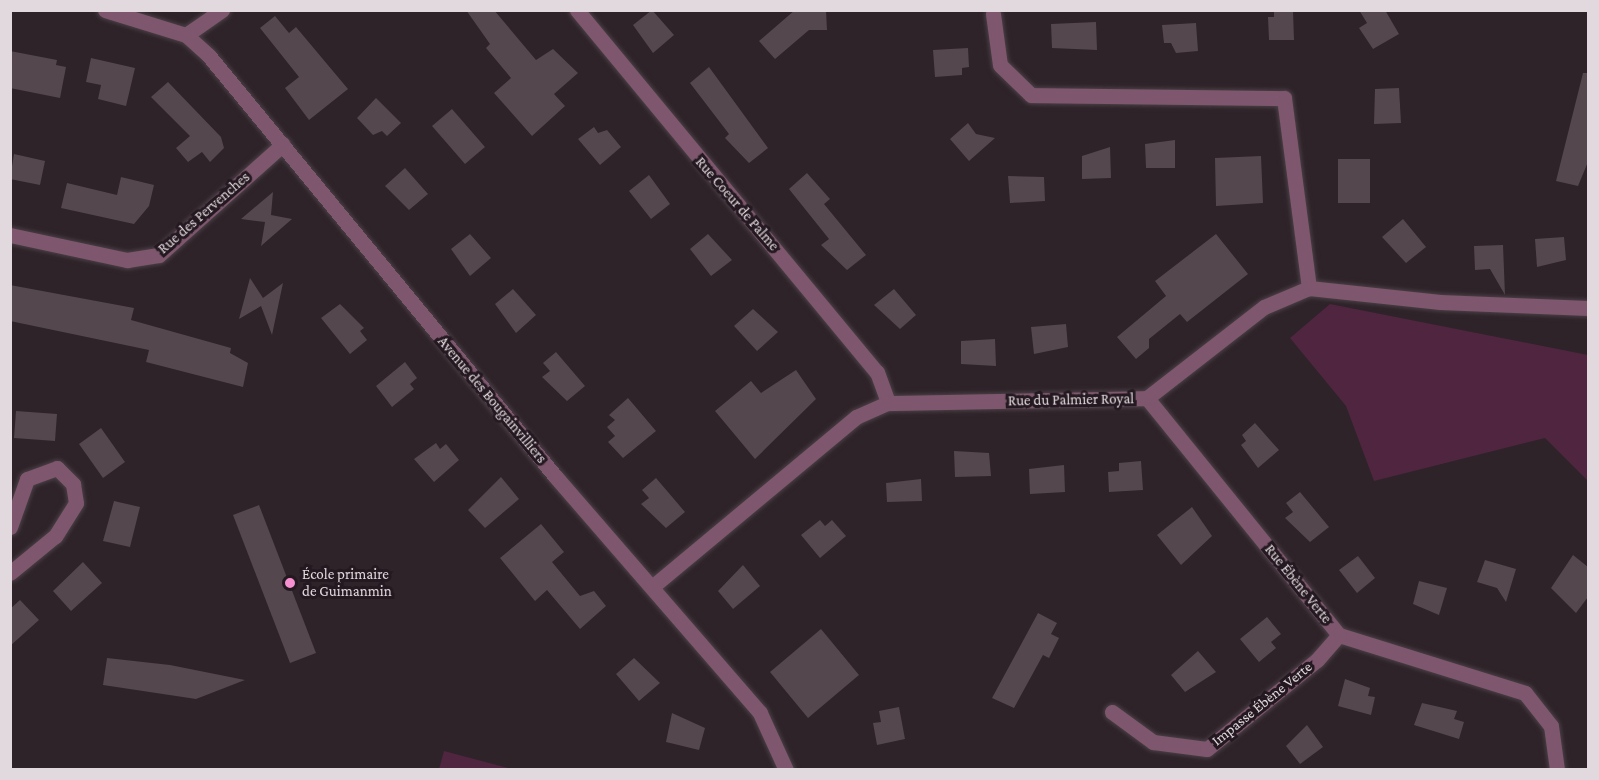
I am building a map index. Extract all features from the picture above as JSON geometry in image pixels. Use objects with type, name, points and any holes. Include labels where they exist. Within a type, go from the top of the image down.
[{"type":"street","points":[[105,10],[186,35],[222,10]]},
{"type":"street","name":"Rue Coeur de Palme","points":[[577,10],[877,372],[888,403]]},
{"type":"street","points":[[993,14],[1000,65],[1030,95],[1284,98],[1308,288]]},
{"type":"street","name":"Avenue des Bougainvilliers","points":[[186,35],[283,144],[652,587],[760,713],[786,770]]},
{"type":"street","name":"Rue des Pervenches","points":[[10,235],[127,260],[159,255],[283,144]]},
{"type":"street","name":"Rue du Palmier Royal","points":[[652,587],[856,417],[888,403],[1147,398],[1264,307],[1308,288],[1440,302],[1588,308]]},
{"type":"street","name":"Rue Ébène Verte","points":[[1147,398],[1339,635],[1525,693],[1551,726],[1557,770]]},
{"type":"street","points":[[10,527],[27,479],[57,468],[73,484],[76,503],[55,537],[10,573]]},
{"type":"street","name":"Impasse Ébène Verte","points":[[1113,712],[1153,742],[1206,749],[1317,660],[1339,635]]},
{"type":"shaded area","points":[[1330,304],[1588,355],[1588,481],[1545,438],[1374,481],[1346,406],[1290,338]]},
{"type":"shaded area","points":[[444,751],[512,769],[439,769]]},
{"type":"building","points":[[466,10],[494,10],[536,60],[553,49],[578,73],[554,94],[565,106],[532,136],[494,93],[511,78],[486,48],[490,44]]},
{"type":"building","points":[[652,10],[674,35],[653,53],[633,25]]},
{"type":"building","points":[[795,10],[826,10],[827,30],[809,30],[775,59],[759,41]]},
{"type":"building","points":[[1274,10],[1293,10],[1294,40],[1269,40],[1268,17],[1274,17]]},
{"type":"building","points":[[1359,10],[1385,10],[1399,34],[1373,49],[1359,28],[1367,23]]},
{"type":"building","points":[[275,16],[289,33],[296,27],[348,89],[309,120],[285,88],[299,77],[260,28]]},
{"type":"building","points":[[1096,22],[1097,50],[1052,48],[1051,24]]},
{"type":"building","points":[[1196,23],[1198,51],[1176,53],[1171,43],[1164,43],[1162,25]]},
{"type":"building","points":[[968,48],[969,67],[962,68],[962,75],[935,77],[933,50]]},
{"type":"building","points":[[10,51],[57,60],[56,65],[66,67],[60,98],[10,88]]},
{"type":"building","points":[[91,58],[135,68],[126,106],[98,99],[101,85],[86,82]]},
{"type":"building","points":[[709,67],[768,148],[749,163],[725,138],[729,134],[690,83]]},
{"type":"building","points":[[1583,73],[1588,73],[1588,162],[1578,186],[1556,181]]},
{"type":"building","points":[[168,82],[221,137],[224,148],[210,162],[202,152],[188,162],[176,148],[190,136],[151,97]]},
{"type":"building","points":[[1399,88],[1401,123],[1374,124],[1375,89]]},
{"type":"building","points":[[376,98],[401,123],[387,136],[382,131],[373,135],[357,118]]},
{"type":"building","points":[[452,109],[485,147],[465,164],[432,126]]},
{"type":"building","points":[[968,123],[976,134],[995,138],[969,161],[950,139]]},
{"type":"building","points":[[594,127],[598,133],[607,130],[621,147],[600,165],[578,139]]},
{"type":"building","points":[[1175,140],[1175,168],[1146,168],[1145,144]]},
{"type":"building","points":[[1110,147],[1111,178],[1082,179],[1082,156]]},
{"type":"building","points":[[14,154],[45,161],[40,185],[10,179]]},
{"type":"building","points":[[1261,156],[1263,203],[1216,206],[1215,158]]},
{"type":"building","points":[[1338,159],[1370,159],[1370,203],[1338,203]]},
{"type":"building","points":[[405,168],[428,194],[409,210],[385,186]]},
{"type":"building","points":[[807,173],[830,199],[824,204],[866,255],[847,270],[821,245],[829,239],[789,189]]},
{"type":"building","points":[[649,175],[670,204],[651,219],[629,191]]},
{"type":"building","points":[[1008,176],[1044,177],[1045,201],[1010,203]]},
{"type":"building","points":[[121,177],[154,185],[149,206],[134,224],[61,208],[67,183],[117,195]]},
{"type":"building","points":[[273,192],[271,215],[292,219],[261,246],[265,222],[241,219]]},
{"type":"building","points":[[1403,219],[1426,247],[1406,263],[1382,237]]},
{"type":"building","points":[[470,234],[491,258],[470,276],[451,249]]},
{"type":"building","points":[[708,234],[732,260],[711,276],[690,249]]},
{"type":"building","points":[[1216,234],[1248,274],[1187,322],[1180,314],[1149,339],[1149,348],[1136,359],[1117,337],[1166,296],[1155,281]]},
{"type":"building","points":[[1564,237],[1566,260],[1537,267],[1535,239]]},
{"type":"building","points":[[1503,245],[1505,295],[1490,269],[1475,270],[1474,246]]},
{"type":"building","points":[[250,278],[263,298],[283,283],[272,335],[261,306],[239,319]]},
{"type":"building","points":[[10,285],[134,308],[131,320],[231,348],[230,353],[248,363],[243,387],[146,362],[149,350],[10,321]]},
{"type":"building","points":[[513,289],[536,315],[516,333],[495,304]]},
{"type":"building","points":[[894,289],[916,315],[900,329],[874,305]]},
{"type":"building","points":[[340,304],[364,328],[360,331],[367,340],[350,354],[321,318]]},
{"type":"building","points":[[753,309],[778,332],[757,351],[734,326]]},
{"type":"building","points":[[1066,324],[1068,347],[1034,354],[1031,327]]},
{"type":"building","points":[[995,339],[996,366],[961,364],[961,341]]},
{"type":"building","points":[[556,352],[585,386],[567,401],[542,377],[550,371],[543,363]]},
{"type":"building","points":[[405,362],[417,378],[410,384],[414,389],[392,407],[376,386]]},
{"type":"building","points":[[796,370],[816,399],[755,459],[715,411],[751,381],[761,393]]},
{"type":"building","points":[[628,398],[656,431],[623,458],[608,442],[615,436],[607,427],[615,420],[609,415]]},
{"type":"building","points":[[16,411],[57,414],[55,441],[14,438]]},
{"type":"building","points":[[1255,423],[1279,450],[1258,468],[1241,445],[1246,441],[1242,435]]},
{"type":"building","points":[[101,428],[125,462],[103,478],[79,444]]},
{"type":"building","points":[[436,443],[440,449],[446,444],[459,460],[434,482],[414,459]]},
{"type":"building","points":[[954,451],[989,453],[991,476],[955,477]]},
{"type":"building","points":[[1141,461],[1143,490],[1109,492],[1108,472],[1119,471],[1119,463]]},
{"type":"building","points":[[1064,465],[1065,492],[1030,494],[1029,469]]},
{"type":"building","points":[[501,477],[519,499],[485,528],[468,510]]},
{"type":"building","points":[[656,478],[685,512],[666,528],[641,504],[649,498],[642,490]]},
{"type":"building","points":[[921,479],[922,501],[887,502],[886,483]]},
{"type":"building","points":[[1300,492],[1329,527],[1310,542],[1285,518],[1293,512],[1286,503]]},
{"type":"building","points":[[114,501],[140,507],[130,547],[103,541]]},
{"type":"building","points":[[259,505],[316,653],[290,663],[233,515]]},
{"type":"building","points":[[1192,507],[1212,536],[1181,565],[1157,535]]},
{"type":"building","points":[[820,520],[825,526],[832,520],[846,536],[820,558],[801,535]]},
{"type":"building","points":[[541,524],[564,552],[552,562],[580,596],[594,591],[606,606],[580,629],[547,590],[535,601],[500,558]]},
{"type":"building","points":[[1573,555],[1588,567],[1588,597],[1576,613],[1551,588]]},
{"type":"building","points":[[1358,556],[1375,578],[1357,593],[1339,570]]},
{"type":"building","points":[[1485,560],[1516,569],[1506,602],[1497,588],[1477,582]]},
{"type":"building","points":[[83,562],[102,583],[71,611],[53,591]]},
{"type":"building","points":[[743,565],[760,586],[733,609],[718,591]]},
{"type":"building","points":[[1419,581],[1447,588],[1439,615],[1413,604]]},
{"type":"building","points":[[20,600],[39,620],[10,646],[10,609]]},
{"type":"building","points":[[1038,613],[1057,623],[1051,634],[1059,638],[1049,658],[1043,655],[1014,708],[992,698]]},
{"type":"building","points":[[1267,617],[1281,634],[1271,642],[1276,648],[1259,662],[1240,639]]},
{"type":"building","points":[[821,629],[859,675],[808,718],[770,672]]},
{"type":"building","points":[[1198,651],[1216,672],[1185,692],[1171,675]]},
{"type":"building","points":[[107,658],[170,665],[245,680],[196,699],[103,685]]},
{"type":"building","points":[[634,658],[660,683],[639,701],[616,674]]},
{"type":"building","points":[[1345,679],[1370,688],[1368,696],[1375,697],[1371,715],[1338,706]]},
{"type":"building","points":[[1422,703],[1457,711],[1454,719],[1464,722],[1459,739],[1414,725]]},
{"type":"building","points":[[899,707],[905,739],[877,745],[873,723],[881,722],[879,711]]},
{"type":"building","points":[[672,713],[705,728],[699,750],[666,742]]},
{"type":"building","points":[[1307,725],[1323,747],[1300,764],[1286,746]]},
{"type":"place","name":"École primaire de Guimanmin","points":[[290,583]]}]
